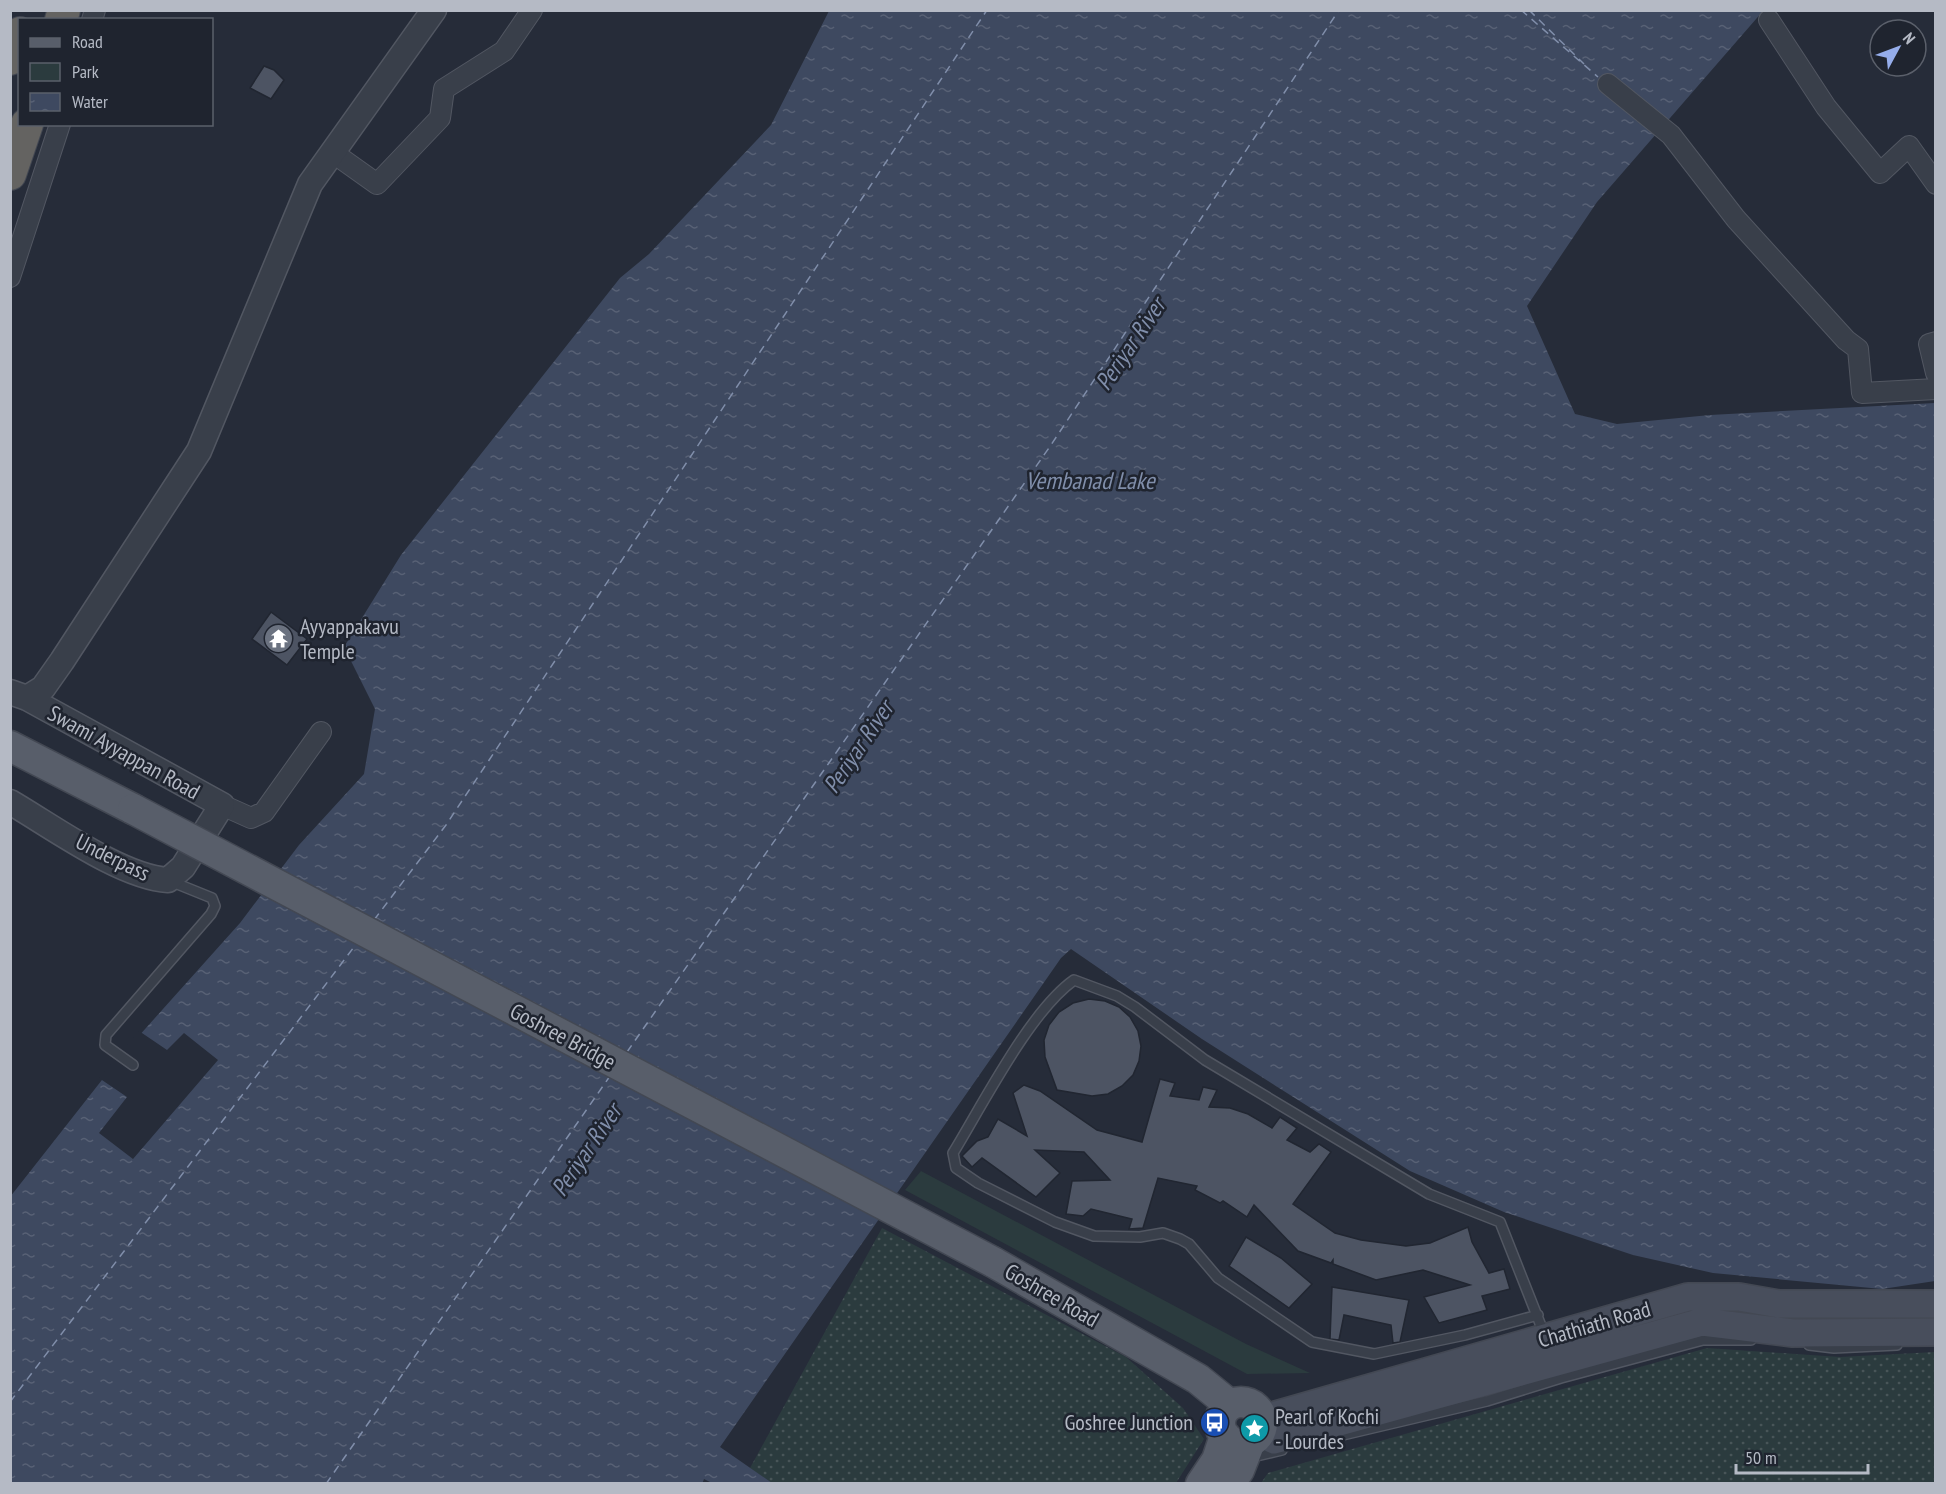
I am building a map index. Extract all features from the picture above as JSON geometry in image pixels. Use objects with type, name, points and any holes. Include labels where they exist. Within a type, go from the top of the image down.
[{"type":"highway","points":[[10,59],[18,38]]},
{"type":"highway","points":[[10,174],[26,126]]},
{"type":"main road","name":"Goshree Bridge","points":[[10,746],[993,1262]]},
{"type":"main road","name":"Goshree Road","points":[[993,1262],[1198,1379],[1249,1438]]},
{"type":"main road","name":"Chathiath Road","points":[[1249,1438],[1542,1327],[1688,1297],[1739,1298],[1779,1304],[1935,1304]]},
{"type":"main road","name":"Chathiath Road","points":[[1249,1438],[1702,1322],[1793,1333],[1935,1332]]},
{"type":"main road","points":[[1201,1484],[1217,1461],[1249,1438]]},
{"type":"street","points":[[19,695],[43,688],[199,451],[310,184],[434,10]]},
{"type":"street","points":[[332,152],[377,184],[440,118],[444,89],[504,51],[532,10]]},
{"type":"street","points":[[1769,20],[1826,107],[1880,173],[1909,146],[1935,184]]},
{"type":"street","points":[[1608,84],[1671,135],[1736,219],[1846,340],[1858,349],[1862,393],[1935,389]]},
{"type":"street","points":[[10,277],[59,126]]},
{"type":"street","points":[[1935,342],[1929,344],[1935,373]]},
{"type":"street","name":"Swami Ayyappan Road","points":[[19,695],[222,806]]},
{"type":"street","points":[[222,806],[251,818],[264,812],[321,732]]},
{"type":"street","name":"Underpass","points":[[10,802],[121,865],[148,878],[168,880],[183,867],[222,806]]},
{"type":"lane","points":[[133,1065],[105,1045],[106,1035],[211,914],[215,906],[212,898],[168,880]]},
{"type":"lane","points":[[1074,980],[1117,996],[1135,1007],[1204,1060],[1429,1194],[1500,1222],[1542,1327],[1465,1335],[1374,1354],[1312,1342],[1218,1278],[1189,1244],[1180,1239],[1163,1233],[1140,1237],[1094,1236],[1055,1222],[978,1183],[956,1168],[953,1153],[1012,1056],[1057,992],[1074,980]]},
{"type":"lane","points":[[1325,1439],[1487,1401],[1561,1378],[1703,1340],[1759,1341]]},
{"type":"lane","points":[[1802,1345],[1834,1348],[1905,1345]]},
{"type":"green space","points":[[921,1171],[1246,1344],[1310,1373],[1247,1374],[905,1190]]},
{"type":"green space","points":[[882,1228],[1126,1357],[1183,1408],[1204,1439],[1176,1483],[773,1484],[750,1468]]},
{"type":"green space","points":[[1707,1348],[1840,1357],[1935,1352],[1935,1483],[1261,1483],[1268,1473]]},
{"type":"water","name":"Vembanad Lake","points":[[829,11],[1763,11],[1597,202],[1527,306],[1575,414],[1617,424],[1710,415],[1935,403],[1935,1281],[1882,1289],[1713,1273],[1633,1255],[1504,1212],[1410,1171],[1202,1039],[1071,949],[1061,958],[720,1447],[772,1483],[712,1483],[704,1479],[702,1484],[11,1483],[10,1197],[120,1057],[240,923],[299,845],[364,774],[375,709],[344,647],[401,555],[620,278],[649,254],[771,125]]},
{"type":"pier","points":[[139,1031],[167,1050],[184,1033],[218,1060],[133,1159],[99,1133],[127,1097],[99,1078]]},
{"type":"building","points":[[264,66],[274,70],[284,80],[271,99],[250,88]]},
{"type":"building","name":"Ayyappakavu Temple","points":[[271,612],[307,639],[287,665],[252,639]]},
{"type":"building","points":[[1089,999],[1105,1001],[1119,1007],[1130,1017],[1138,1031],[1141,1046],[1139,1061],[1133,1075],[1122,1086],[1108,1094],[1092,1096],[1057,1090],[1045,1057],[1044,1040],[1049,1025],[1059,1012],[1073,1003]]},
{"type":"building","points":[[1160,1079],[1175,1083],[1170,1096],[1199,1100],[1203,1087],[1217,1090],[1209,1107],[1230,1108],[1248,1114],[1272,1128],[1280,1117],[1297,1128],[1287,1140],[1310,1152],[1319,1144],[1331,1152],[1293,1204],[1335,1233],[1361,1240],[1406,1246],[1430,1243],[1468,1227],[1472,1242],[1489,1273],[1504,1269],[1510,1289],[1482,1296],[1487,1310],[1439,1323],[1424,1297],[1470,1285],[1423,1270],[1376,1280],[1333,1264],[1333,1260],[1331,1263],[1298,1251],[1254,1205],[1247,1217],[1223,1201],[1220,1203],[1195,1190],[1197,1186],[1158,1178],[1143,1228],[1129,1229],[1132,1219],[1091,1209],[1083,1216],[1066,1214],[1072,1181],[1110,1180],[1084,1152],[1035,1150],[1060,1173],[1036,1197],[982,1158],[972,1167],[962,1156],[977,1141],[988,1137],[998,1119],[1027,1136],[1013,1093],[1024,1085],[1040,1091],[1097,1130],[1142,1142]]},
{"type":"building","points":[[1246,1237],[1281,1258],[1312,1284],[1289,1308],[1229,1266]]},
{"type":"building","points":[[1332,1287],[1409,1300],[1400,1342],[1393,1343],[1391,1325],[1344,1315],[1339,1340],[1330,1339]]},
{"type":"ferry route","points":[[374,920],[446,825],[987,10]]},
{"type":"ferry route","points":[[627,1052],[1051,445],[1339,10]]},
{"type":"ferry route","points":[[1521,10],[1598,77]]},
{"type":"ferry route","points":[[1529,10],[1584,64]]},
{"type":"ferry route","points":[[10,1402],[357,943]]},
{"type":"ferry route","points":[[326,1484],[610,1076]]},
{"type":"place","name":"Ayyappakavu Temple","points":[[279,639]]},
{"type":"place","name":"Goshree Junction","points":[[1214,1422]]},
{"type":"place","name":"Pearl of Kochi - Lourdes","points":[[1254,1429]]},
{"type":"water label","name":"Periyar River","points":[[1130,344]]},
{"type":"water label","name":"Periyar River","points":[[858,747]]},
{"type":"water label","name":"Periyar River","points":[[586,1150]]}]
